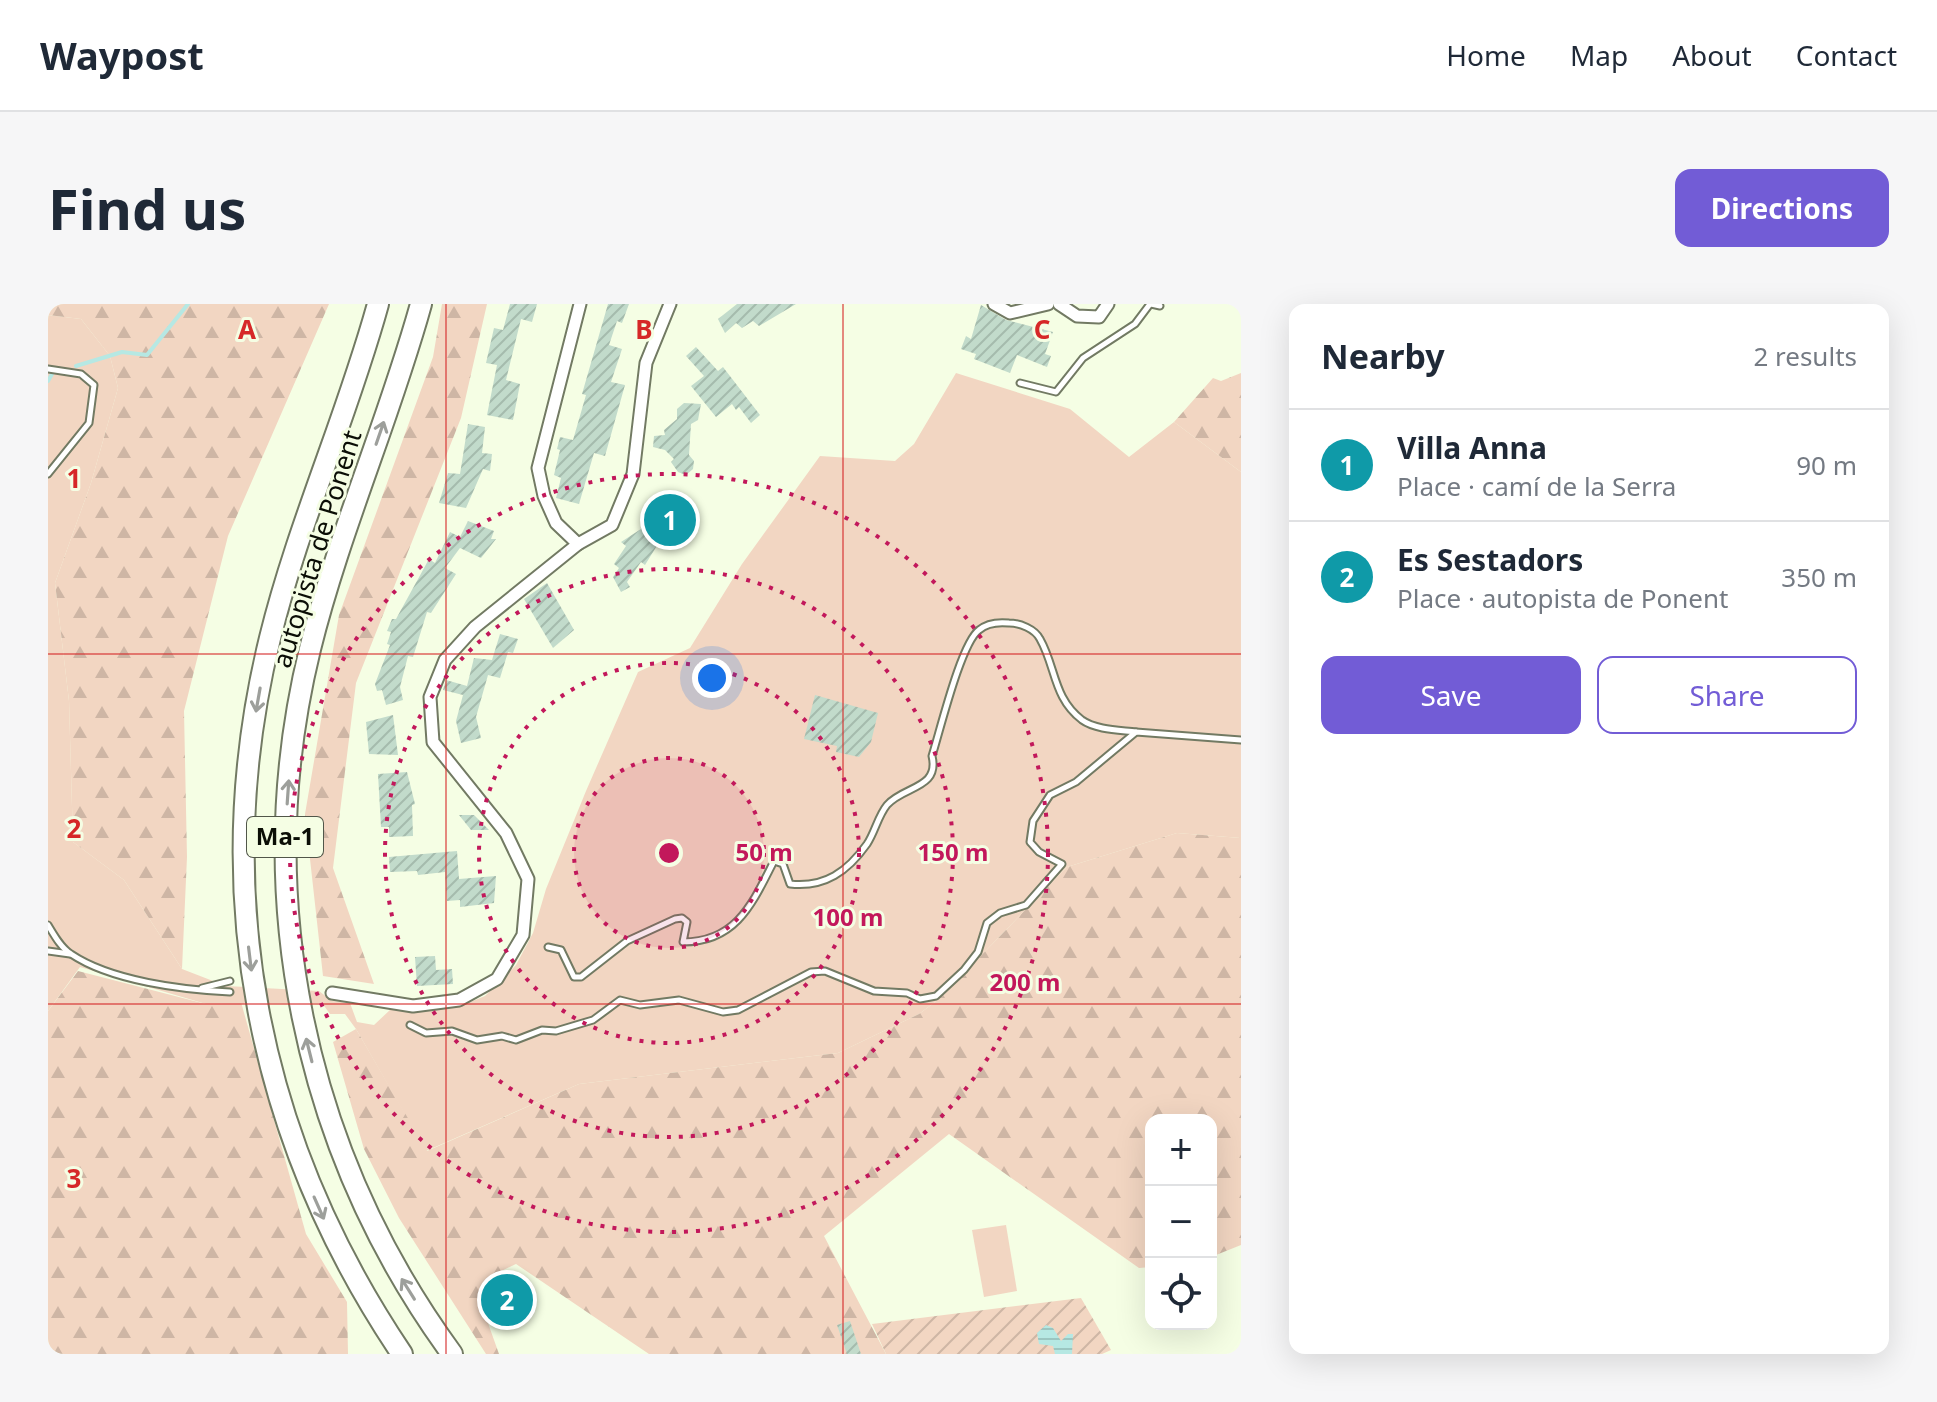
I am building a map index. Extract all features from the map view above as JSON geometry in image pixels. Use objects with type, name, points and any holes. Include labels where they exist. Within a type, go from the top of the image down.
[{"type":"highway","name":"autopista de Ponent","points":[[378,304],[270,638],[251,740],[244,807],[244,876],[248,945],[258,1014],[291,1136],[335,1242],[402,1354]]},
{"type":"highway","name":"autopista de Ponent","points":[[421,304],[339,550],[310,648],[292,747],[286,882],[299,1006],[334,1135],[377,1234],[452,1354]]},
{"type":"street","points":[[578,544],[556,523],[544,496],[538,468],[580,304]]},
{"type":"street","points":[[332,993],[413,1006],[459,1000],[497,979],[523,935],[528,879],[506,833],[433,742],[430,697],[445,660],[475,627],[578,544],[612,525],[633,474],[646,363],[670,304]]},
{"type":"street","points":[[994,304],[1010,313],[1048,304]]},
{"type":"street","points":[[1059,304],[1077,316],[1099,317],[1108,304]]},
{"type":"lane","points":[[1020,383],[1056,392],[1083,358],[1135,324],[1150,304],[1160,306]]},
{"type":"lane","points":[[48,369],[81,374],[94,385],[89,423],[48,474]]},
{"type":"lane","points":[[548,947],[561,950],[574,977],[581,977],[627,941],[675,919],[682,918],[687,922],[683,942],[741,922],[774,861],[783,864],[790,884],[815,883],[838,876],[868,843],[886,806],[929,780],[934,767],[932,756],[966,647],[978,630],[991,624],[1012,623],[1029,628],[1040,637],[1053,680],[1065,702],[1084,721],[1136,732],[1241,740]]},
{"type":"lane","points":[[410,1025],[426,1033],[452,1031],[477,1040],[502,1036],[516,1040],[542,1030],[556,1031],[593,1020],[620,1000],[640,1005],[679,1000],[723,1012],[738,1010],[811,972],[825,971],[874,991],[907,993],[920,999],[936,996],[978,952],[987,923],[1000,913],[1026,905],[1062,864],[1039,852],[1030,842],[1033,821],[1050,795],[1076,782],[1136,732]]},
{"type":"lane","points":[[48,925],[71,954]]},
{"type":"lane","points":[[48,951],[71,954],[117,973],[193,991],[230,992]]},
{"type":"lane","points":[[193,991],[230,981]]},
{"type":"green space","points":[[48,304],[329,304],[228,536],[184,711],[187,857],[182,969],[124,880],[73,842],[69,701],[55,583],[91,483],[118,388],[110,356],[81,319],[48,315]]},
{"type":"green space","points":[[442,304],[487,304],[461,418],[356,683],[333,868],[374,984],[323,976],[305,814],[339,615],[433,357]]},
{"type":"green space","points":[[48,315],[81,319],[110,356],[118,388],[91,483],[55,583],[69,701],[73,842],[124,880],[182,969],[226,986],[319,991],[332,1001],[350,1003],[357,1022],[374,1025],[391,1009],[455,1008],[485,996],[516,965],[533,933],[546,889],[638,672],[690,648],[742,564],[820,456],[895,461],[914,444],[956,373],[1070,409],[1129,457],[1174,422],[1241,472],[1241,838],[1177,833],[1067,867],[939,999],[919,1014],[838,1053],[579,1084],[426,1151],[356,1029],[345,1014],[330,1014],[322,1003],[206,1004],[80,967],[48,1011]]},
{"type":"green space","points":[[1241,373],[1241,472],[1174,422],[1213,378],[1221,381]]},
{"type":"green space","points":[[1177,833],[1241,838],[1241,1245],[1217,1255],[1217,1114],[1145,1114],[1145,1268],[1139,1268],[949,1134],[824,1236],[886,1354],[649,1354],[516,1264],[493,1275],[483,1309],[499,1354],[486,1354],[399,1218],[364,1149],[333,1042],[356,1029],[427,1151],[579,1084],[838,1053],[919,1014],[939,999],[1067,867]]},
{"type":"green space","points":[[78,971],[206,1004],[241,1002],[306,1234],[347,1302],[348,1354],[48,1354],[48,1011]]},
{"type":"green space","points":[[1006,1225],[1017,1291],[984,1297],[972,1230]]},
{"type":"green space","points":[[1081,1298],[1111,1350],[1102,1354],[886,1354],[872,1324]]},
{"type":"water","points":[[1046,1325],[1053,1328],[1061,1341],[1068,1334],[1073,1334],[1072,1354],[1055,1354],[1053,1346],[1039,1344],[1037,1333]]},
{"type":"building","points":[[510,304],[537,304],[532,322],[521,319],[506,380],[520,384],[513,420],[487,415],[497,365],[486,363],[494,328],[503,330]]},
{"type":"building","points":[[608,304],[629,304],[622,323],[617,321],[609,345],[622,349],[611,382],[625,385],[605,456],[594,453],[579,504],[556,498],[561,478],[554,475],[560,450],[557,449],[560,437],[573,440],[586,395],[582,394]]},
{"type":"building","points":[[737,304],[796,304],[759,326],[753,321],[742,328],[736,323],[725,333],[718,319]]},
{"type":"building","points":[[981,305],[1006,320],[1053,332],[1045,354],[1051,356],[1047,367],[1017,355],[1010,373],[974,359],[976,354],[961,349],[966,336],[971,339]]},
{"type":"building","points":[[696,347],[718,371],[723,367],[760,415],[751,423],[739,407],[736,410],[732,404],[716,417],[691,386],[704,376],[686,356]]},
{"type":"building","points":[[684,403],[701,404],[698,420],[691,424],[689,455],[694,461],[693,469],[686,475],[678,472],[671,462],[674,459],[665,450],[653,447],[654,436],[665,435],[664,430],[677,419],[677,409]]},
{"type":"building","points":[[468,424],[485,427],[482,453],[492,454],[490,471],[483,469],[466,508],[439,503],[448,473],[460,474]]},
{"type":"building","points":[[673,498],[682,499],[687,506],[681,538],[673,545],[658,544],[645,565],[641,562],[627,582],[630,587],[621,592],[613,577],[619,568],[614,564],[626,546],[621,542],[641,529],[646,502],[664,506]]},
{"type":"building","points":[[468,521],[494,531],[491,539],[496,539],[481,558],[460,548],[445,568],[456,574],[431,613],[427,612],[413,657],[408,656],[400,687],[403,700],[386,705],[382,690],[377,691],[375,684],[390,645],[387,644],[391,632],[387,631],[392,619],[396,619],[429,559],[435,563],[450,532],[460,537]]},
{"type":"building","points":[[547,583],[574,630],[553,648],[524,599]]},
{"type":"building","points":[[500,634],[518,639],[513,653],[508,652],[500,678],[488,675],[476,717],[481,738],[461,743],[456,721],[463,695],[443,690],[446,680],[467,686],[474,658],[492,660]]},
{"type":"building","points":[[815,695],[878,713],[871,742],[859,757],[836,752],[837,746],[804,739]]},
{"type":"building","points":[[393,715],[398,755],[369,754],[366,722]]},
{"type":"building","points":[[407,772],[415,804],[412,805],[413,836],[389,837],[389,827],[381,827],[378,774]]},
{"type":"building","points":[[459,815],[474,815],[489,830],[471,830]]},
{"type":"building","points":[[457,851],[459,879],[496,876],[494,903],[460,907],[460,900],[447,901],[445,872],[418,875],[417,871],[390,872],[389,857]]},
{"type":"building","points":[[435,956],[436,970],[452,969],[453,984],[417,986],[415,957]]},
{"type":"building","points":[[512,1283],[525,1303],[510,1312],[505,1304],[497,1309],[490,1297]]},
{"type":"building","points":[[850,1321],[861,1354],[847,1354],[837,1325]]},
{"type":"waterway","points":[[76,366],[122,352],[147,355],[188,304]]},
{"type":"waterway","points":[[48,381],[52,374]]},
{"type":"place","name":"Villa Anna","points":[[670,520]]},
{"type":"place","name":"Es Sestadors","points":[[507,1300]]}]
